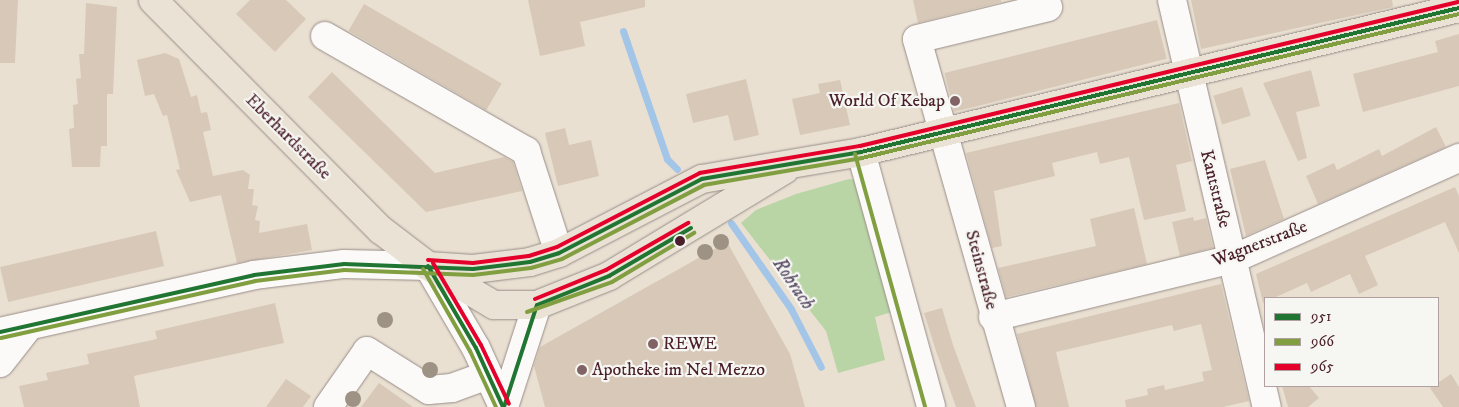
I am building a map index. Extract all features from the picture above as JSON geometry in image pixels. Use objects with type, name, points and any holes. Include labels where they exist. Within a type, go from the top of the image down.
[{"type":"main road","name":"Eberhardstraße","points":[[154,0],[368,217],[428,266],[494,305],[537,305]]},
{"type":"main road","points":[[428,266],[513,266],[559,253],[702,179],[790,167],[861,152],[1186,72],[1459,8]]},
{"type":"main road","points":[[537,305],[609,276],[790,167]]},
{"type":"street","name":"Kantstraße","points":[[1172,0],[1186,72],[1266,407]]},
{"type":"street","name":"Steinstraße","points":[[1021,407],[993,317],[944,132],[917,39],[1048,8]]},
{"type":"street","points":[[325,36],[526,151],[559,253]]},
{"type":"street","points":[[861,152],[931,407]]},
{"type":"street","name":"Wagnerstraße","points":[[993,317],[1232,259],[1459,158]]},
{"type":"street","points":[[0,332],[254,275],[344,264],[428,266],[504,407]]},
{"type":"street","points":[[504,407],[537,305]]},
{"type":"street","points":[[0,363],[29,326]]},
{"type":"street","points":[[328,407],[367,351],[429,390],[452,388],[488,375]]},
{"type":"green space","points":[[849,179],[856,180],[892,312],[875,317],[885,360],[838,373],[826,331],[741,223],[756,210],[796,194]]},
{"type":"building","points":[[0,0],[18,0],[15,63],[0,63]]},
{"type":"building","points":[[250,0],[286,0],[306,19],[275,52],[236,14]]},
{"type":"building","points":[[528,0],[645,0],[645,7],[580,22],[585,46],[540,56]]},
{"type":"building","points":[[913,0],[1001,0],[1001,2],[918,23]]},
{"type":"building","points":[[1191,0],[1392,0],[1393,7],[1201,49]]},
{"type":"building","points":[[86,3],[117,7],[113,94],[107,94],[107,146],[101,146],[100,167],[72,167],[69,129],[74,128],[73,105],[78,104],[76,79],[81,78],[79,54],[84,54]]},
{"type":"building","points":[[364,4],[502,83],[486,110],[348,31]]},
{"type":"building","points":[[1157,20],[1167,59],[954,112],[945,73]]},
{"type":"building","points":[[1459,34],[1459,86],[1363,112],[1353,74],[1438,52],[1435,41]]},
{"type":"building","points":[[165,53],[179,59],[191,97],[197,95],[201,113],[207,112],[211,130],[203,132],[213,176],[243,170],[250,175],[248,189],[254,189],[252,205],[258,206],[255,220],[260,221],[259,233],[307,224],[312,250],[237,263],[221,195],[190,202],[176,170],[180,169],[167,115],[163,116],[154,94],[145,96],[137,60]]},
{"type":"building","points":[[1311,70],[1320,106],[1296,112],[1307,158],[1298,161],[1263,83]]},
{"type":"building","points":[[332,72],[435,173],[504,157],[513,162],[522,191],[426,212],[308,97]]},
{"type":"building","points":[[746,79],[759,135],[734,141],[728,115],[693,123],[686,94]]},
{"type":"building","points":[[840,80],[850,125],[800,135],[792,99],[820,93],[818,84]]},
{"type":"building","points":[[1242,87],[1251,116],[1222,124],[1213,96]]},
{"type":"building","points":[[1179,103],[1192,161],[1176,165],[1186,211],[1144,220],[1129,157],[1100,164],[1097,152],[1052,163],[1055,176],[994,191],[1002,246],[992,248],[966,153]]},
{"type":"building","points":[[1436,127],[1446,147],[1318,204],[1306,176],[1334,163],[1337,170],[1379,149],[1382,156]]},
{"type":"building","points":[[565,128],[569,145],[591,140],[599,176],[558,186],[545,133]]},
{"type":"building","points":[[1265,160],[1284,219],[1246,236],[1230,169]]},
{"type":"building","points":[[1455,187],[1459,196],[1459,253],[1445,222],[1365,256],[1378,285],[1359,294],[1350,274],[1311,292],[1307,283],[1276,297],[1264,297],[1263,303],[1256,274]]},
{"type":"building","points":[[1134,208],[1147,264],[1006,297],[998,268],[1096,246],[1090,219]]},
{"type":"building","points":[[1193,217],[1194,221],[1206,218],[1213,248],[1180,256],[1172,222]]},
{"type":"building","points":[[156,231],[164,266],[8,302],[0,267]]},
{"type":"building","points":[[727,242],[790,354],[805,407],[545,407],[534,366],[540,347]]},
{"type":"building","points":[[1221,284],[1249,401],[1223,407],[1126,407],[1125,400],[1148,395],[1147,389],[1164,385],[1165,390],[1204,381],[1202,372],[1212,370],[1201,324],[1174,331],[1172,325],[1056,352],[1069,407],[1036,407],[1017,334]]},
{"type":"building","points":[[275,303],[284,343],[134,376],[140,407],[24,407],[19,386],[48,380],[46,373],[89,364],[87,354],[157,339],[155,331]]},
{"type":"building","points":[[942,308],[953,345],[976,407],[956,407],[936,351],[924,313]]},
{"type":"building","points":[[1451,374],[1459,387],[1459,407],[1443,407],[1430,388],[1439,387],[1439,382]]},
{"type":"building","points":[[286,379],[311,396],[303,407],[266,407]]},
{"type":"building","points":[[379,383],[413,407],[361,407]]},
{"type":"building","points":[[1282,387],[1310,387],[1319,398],[1308,407],[1288,407]]},
{"type":"waterway","name":"Rohrach","points":[[623,31],[667,159],[677,169]]},
{"type":"waterway","name":"Rohrach","points":[[731,223],[791,309],[821,367]]},
{"type":"transit line","name":"965","points":[[428,260],[473,263],[529,256],[557,247],[700,173],[860,146],[1458,2]]},
{"type":"transit line","name":"951","points":[[0,332],[254,275],[344,264],[473,269],[530,262],[559,253],[702,179],[861,152],[1459,8]]},
{"type":"transit line","name":"966","points":[[1,338],[255,281],[344,270],[473,275],[531,268],[562,259],[704,185],[862,158],[1459,14]]},
{"type":"transit line","name":"966","points":[[855,154],[925,407]]},
{"type":"transit line","name":"965","points":[[535,299],[606,270],[688,223]]},
{"type":"transit line","name":"951","points":[[504,407],[537,305],[609,276],[691,228]]},
{"type":"transit line","name":"966","points":[[527,312],[612,282],[694,233]]},
{"type":"transit line","name":"965","points":[[433,263],[481,345],[509,404]]},
{"type":"transit line","name":"951","points":[[428,266],[476,348],[503,407]]},
{"type":"transit line","name":"966","points":[[423,269],[470,351],[496,407]]},
{"type":"place","name":"World Of Kebap","points":[[955,101]]},
{"type":"place","name":"REWE","points":[[653,344]]},
{"type":"place","name":"Apotheke im Nel Mezzo","points":[[582,370]]}]
